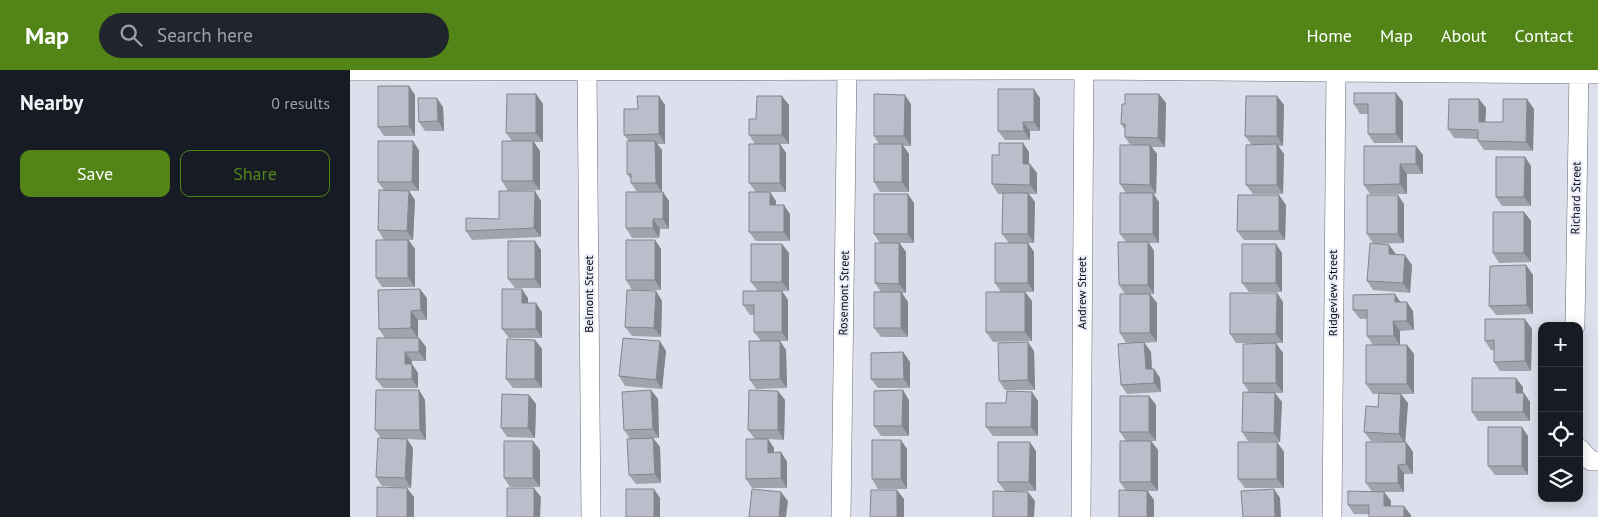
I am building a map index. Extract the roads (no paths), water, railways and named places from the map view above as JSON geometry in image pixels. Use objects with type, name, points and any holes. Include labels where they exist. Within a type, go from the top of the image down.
[{"type":"street","name":"Rosemont Street","points":[[841,517],[847,70]]},
{"type":"street","points":[[350,71],[1084,70],[1586,73]]},
{"type":"street","name":"Andrew Street","points":[[1081,517],[1084,70]]},
{"type":"street","name":"Belmont Street","points":[[587,71],[591,517]]},
{"type":"street","name":"Ridgeview Street","points":[[1332,517],[1336,71]]},
{"type":"street","name":"Richard Street","points":[[1575,322],[1575,207],[1586,73]]}]
